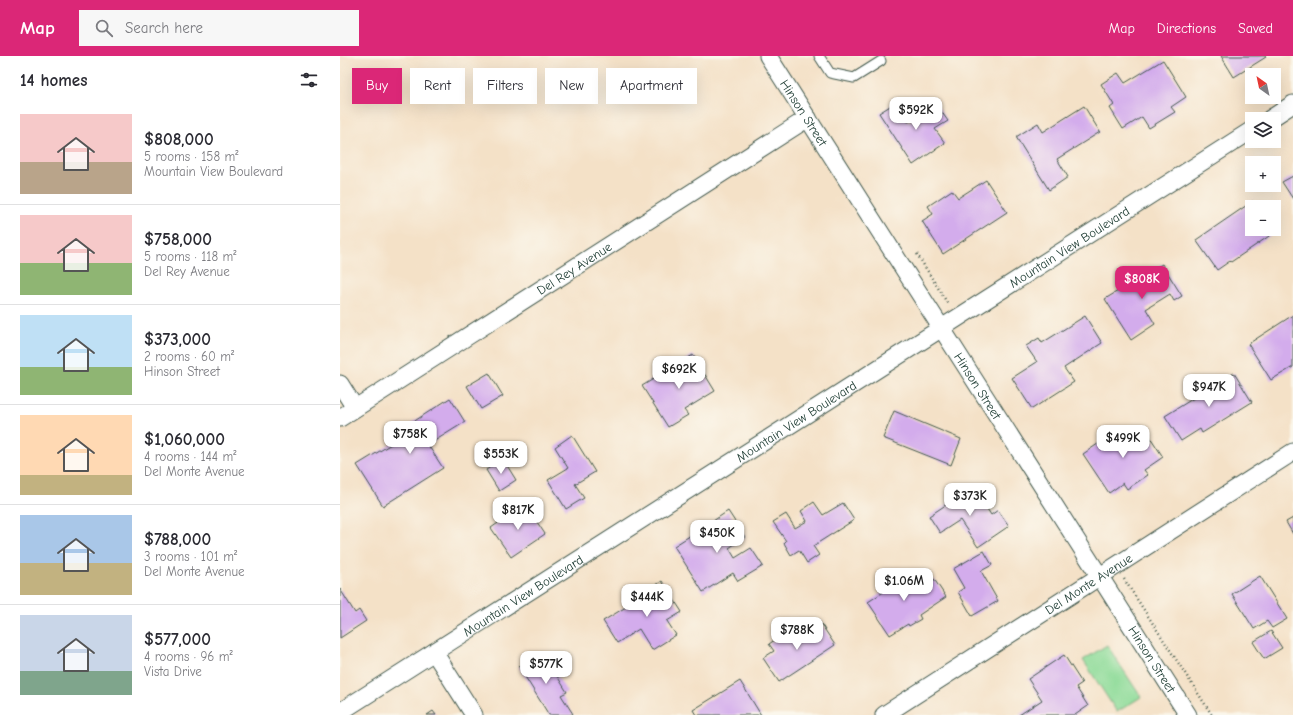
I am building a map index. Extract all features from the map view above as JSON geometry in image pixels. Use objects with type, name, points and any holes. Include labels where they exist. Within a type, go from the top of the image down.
[{"type":"street","name":"Hinson Street","points":[[768,56],[1188,715]]},
{"type":"street","points":[[1281,112],[1293,104]]},
{"type":"street","name":"Del Rey Avenue","points":[[340,418],[808,118]]},
{"type":"street","name":"Mountain View Boulevard","points":[[340,712],[1245,134]]},
{"type":"street","points":[[340,384],[355,408]]},
{"type":"street","name":"Del Monte Avenue","points":[[884,715],[1293,452]]},
{"type":"street","points":[[434,652],[474,715]]},
{"type":"lane","points":[[819,56],[830,73],[854,78],[882,58]]},
{"type":"path","points":[[1131,589],[1212,715]]},
{"type":"green space","points":[[1107,645],[1141,697],[1117,712],[1083,660]]},
{"type":"building","points":[[1221,56],[1266,57],[1248,68],[1245,68],[1245,70],[1234,77]]},
{"type":"building","points":[[1163,60],[1186,97],[1171,107],[1175,112],[1149,128],[1142,117],[1123,129],[1110,108],[1114,105],[1101,84],[1118,73],[1125,83]]},
{"type":"building","points":[[895,103],[908,122],[936,104],[948,121],[935,129],[945,143],[913,165],[879,113]]},
{"type":"building","points":[[1084,106],[1100,132],[1057,159],[1068,177],[1049,190],[1016,137],[1038,123],[1043,132]]},
{"type":"building","points":[[1293,176],[1293,199],[1282,182]]},
{"type":"building","points":[[986,180],[1007,212],[943,254],[922,221],[933,214],[928,206],[952,190],[958,198]]},
{"type":"building","points":[[1245,206],[1245,236],[1269,236],[1217,270],[1196,240]]},
{"type":"building","points":[[1162,264],[1182,296],[1174,301],[1170,294],[1146,309],[1155,324],[1131,340],[1105,299]]},
{"type":"building","points":[[1293,315],[1293,367],[1271,380],[1248,344]]},
{"type":"building","points":[[1085,316],[1102,343],[1064,368],[1074,382],[1032,409],[1012,378],[1037,362],[1026,346],[1039,338],[1042,343]]},
{"type":"building","points":[[693,355],[715,391],[684,410],[688,415],[668,427],[642,386]]},
{"type":"building","points":[[489,373],[503,396],[481,409],[467,386]]},
{"type":"building","points":[[1234,373],[1252,402],[1202,433],[1200,429],[1181,441],[1165,416]]},
{"type":"building","points":[[450,398],[465,422],[428,445],[443,468],[383,506],[357,465],[414,430],[410,424]]},
{"type":"building","points":[[894,411],[961,439],[951,465],[883,438]]},
{"type":"building","points":[[1143,426],[1163,457],[1144,470],[1148,475],[1127,489],[1123,483],[1109,493],[1083,454],[1114,433],[1120,442]]},
{"type":"building","points":[[572,435],[595,472],[575,484],[584,498],[566,509],[548,480],[568,468],[555,447]]},
{"type":"building","points":[[503,459],[516,480],[499,491],[486,470]]},
{"type":"building","points":[[973,487],[991,515],[998,510],[1009,526],[978,547],[960,520],[940,533],[929,516]]},
{"type":"building","points":[[814,502],[823,515],[843,503],[854,520],[813,546],[819,555],[807,563],[799,550],[791,555],[784,543],[786,541],[773,522],[786,514],[795,528],[807,521],[801,511]]},
{"type":"building","points":[[525,504],[545,534],[511,557],[491,528]]},
{"type":"building","points":[[728,511],[745,537],[729,548],[735,558],[751,548],[763,566],[738,581],[733,573],[703,592],[674,546],[696,532],[704,544],[715,537],[707,525]]},
{"type":"building","points":[[1293,518],[1293,534],[1286,522]]},
{"type":"building","points":[[984,551],[992,565],[981,571],[998,601],[972,616],[958,592],[964,588],[953,569]]},
{"type":"building","points":[[911,574],[920,589],[934,579],[946,597],[919,615],[921,619],[909,626],[908,624],[890,635],[868,602],[885,591],[879,583],[890,575],[896,584]]},
{"type":"building","points":[[1260,576],[1287,619],[1272,628],[1267,621],[1254,629],[1232,594]]},
{"type":"building","points":[[662,581],[682,612],[667,621],[676,635],[652,650],[639,629],[617,643],[603,621],[657,588],[656,585]]},
{"type":"building","points":[[340,589],[355,613],[359,610],[366,621],[340,638]]},
{"type":"building","points":[[819,621],[835,645],[779,682],[763,658],[774,651],[769,644],[786,632],[791,640]]},
{"type":"building","points":[[1271,631],[1282,648],[1264,659],[1253,642]]},
{"type":"building","points":[[542,652],[567,692],[561,695],[573,714],[549,715],[519,667]]},
{"type":"building","points":[[1064,655],[1082,683],[1076,687],[1088,706],[1075,715],[1019,715],[1042,700],[1028,679]]},
{"type":"building","points":[[740,681],[761,715],[696,715],[693,710]]},
{"type":"building","points":[[433,711],[436,715],[427,715]]}]
